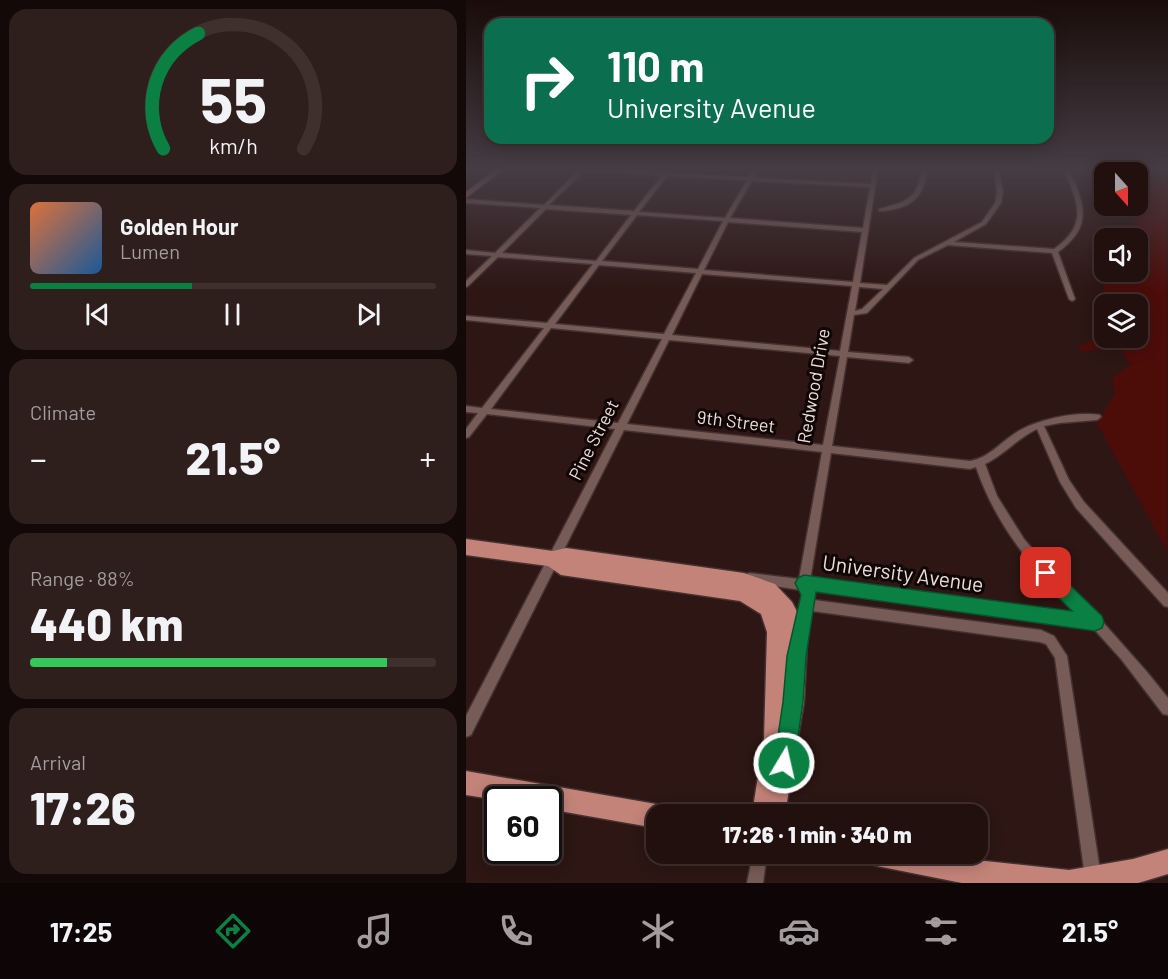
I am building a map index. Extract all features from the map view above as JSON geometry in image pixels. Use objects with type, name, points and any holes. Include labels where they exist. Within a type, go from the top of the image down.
[{"type":"main road","name":"University Avenue","points":[[466,547],[553,559],[566,556],[760,585],[775,597],[802,612]]},
{"type":"main road","name":"University Avenue","points":[[553,559],[561,567],[744,593],[758,600],[768,608],[772,615]]},
{"type":"main road","name":"Redwood Drive","points":[[777,804],[793,702],[797,643],[802,612]]},
{"type":"main road","points":[[765,804],[775,739],[777,632],[772,615]]},
{"type":"main road","points":[[466,783],[646,814]]},
{"type":"main road","points":[[929,864],[1045,882],[1093,880],[1133,872],[1168,861]]},
{"type":"street","points":[[466,285],[542,210]]},
{"type":"street","points":[[600,210],[865,230]]},
{"type":"street","points":[[466,435],[638,210]]},
{"type":"street","name":"Pine Street","points":[[466,730],[732,210]]},
{"type":"street","name":"Redwood Drive","points":[[802,612],[809,595],[804,583],[869,210]]},
{"type":"street","points":[[850,314],[864,311],[916,259],[984,223],[994,210]]},
{"type":"street","points":[[948,243],[1055,251],[1067,244],[1075,235],[1082,220],[1081,210]]},
{"type":"street","points":[[1055,251],[1072,299]]},
{"type":"street","points":[[466,252],[888,287]]},
{"type":"street","points":[[466,318],[909,360]]},
{"type":"street","name":"9th Street","points":[[466,409],[970,465],[980,464]]},
{"type":"street","points":[[1097,417],[1054,419],[1039,424],[1012,439],[980,464],[987,489],[1016,536],[1055,584],[1125,654],[1168,709]]},
{"type":"street","points":[[1039,424],[1065,482],[1080,505],[1168,602]]},
{"type":"street","name":"University Avenue","points":[[704,575],[717,574],[804,583],[1095,622]]},
{"type":"street","points":[[772,615],[802,612],[1040,636],[1050,640],[1061,656],[1093,880]]},
{"type":"street","points":[[755,883],[758,864]]},
{"type":"street","points":[[976,873],[999,883]]},
{"type":"shaded area","points":[[1148,210],[1167,210],[1167,551],[1097,423],[1115,394],[1112,378],[1130,365],[1121,348],[1148,348],[1148,294],[1105,294],[1104,282],[1148,282],[1148,228],[1134,228],[1133,216],[1148,216]]},
{"type":"shaded area","points":[[1094,339],[1094,348],[1102,348],[1085,352],[1077,347]]},
{"type":"route","points":[[784,763],[793,702],[796,656],[808,605],[809,595],[804,583],[1095,622],[1046,573]]}]
